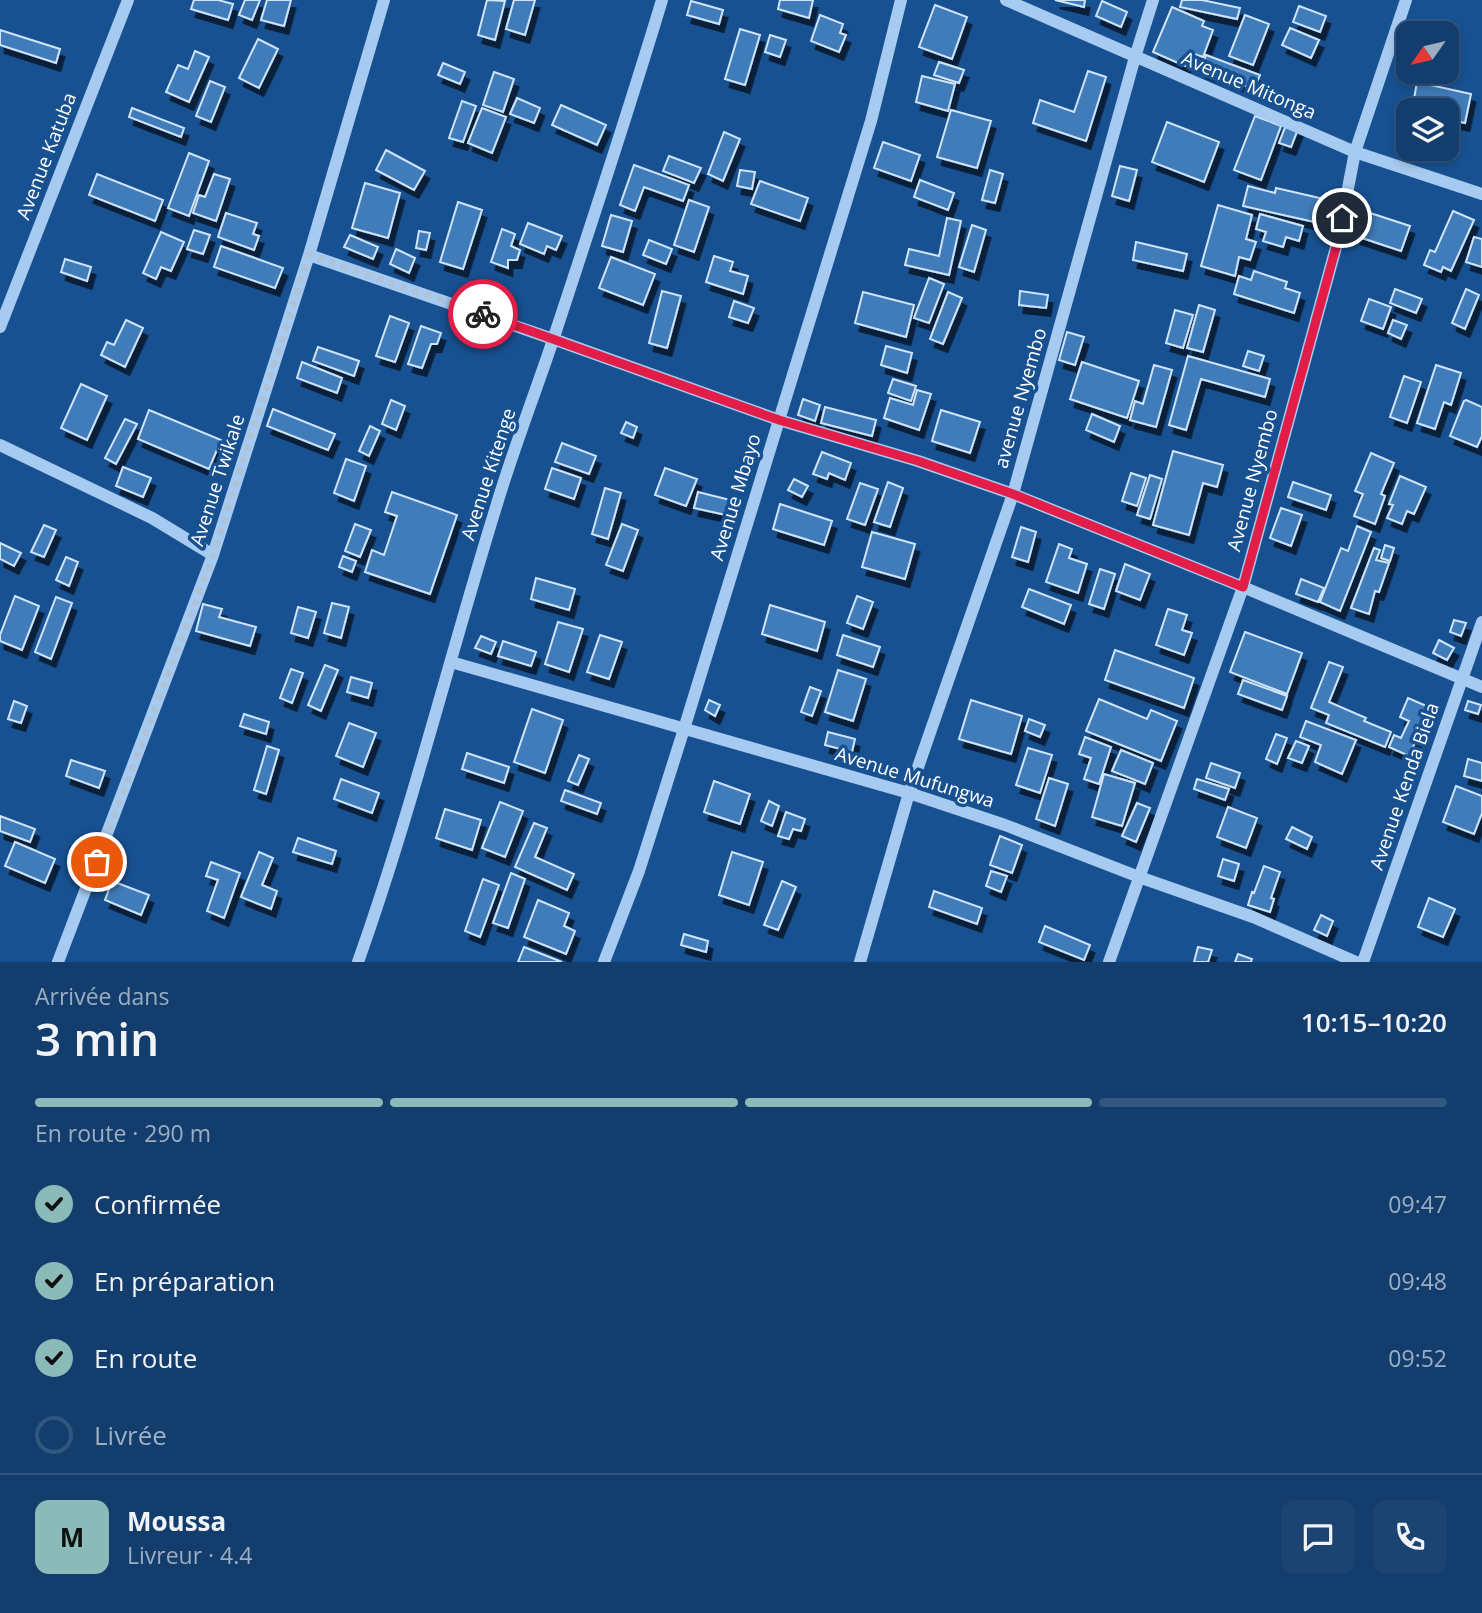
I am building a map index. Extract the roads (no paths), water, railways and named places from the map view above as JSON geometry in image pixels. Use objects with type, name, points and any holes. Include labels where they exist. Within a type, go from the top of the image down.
[{"type":"street","name":"Avenue Katuba","points":[[0,327],[128,0]]},
{"type":"street","name":"Avenue Twikale","points":[[58,962],[213,555],[309,255],[384,0]]},
{"type":"street","name":"Avenue Kitenge","points":[[358,962],[451,662],[496,505],[629,109],[662,0]]},
{"type":"street","name":"Avenue Mbayo","points":[[604,962],[639,871],[872,121],[901,0]]},
{"type":"street","name":"Avenue Mitonga","points":[[1006,0],[1355,152],[1482,194]]},
{"type":"street","name":"avenue Nyembo","points":[[860,962],[909,793],[1013,494],[1153,0]]},
{"type":"street","name":"Avenue Nyembo","points":[[1109,962],[1243,587],[1338,240],[1355,152],[1406,0]]},
{"type":"street","points":[[309,255],[779,420],[918,461],[1013,494],[1482,687]]},
{"type":"street","points":[[0,445],[152,518],[213,555]]},
{"type":"street","name":"Avenue Kenda Biela","points":[[1363,962],[1482,622]]},
{"type":"street","name":"Avenue Mufungwa","points":[[451,662],[909,793],[1005,825],[1139,877],[1253,917],[1356,962]]}]
